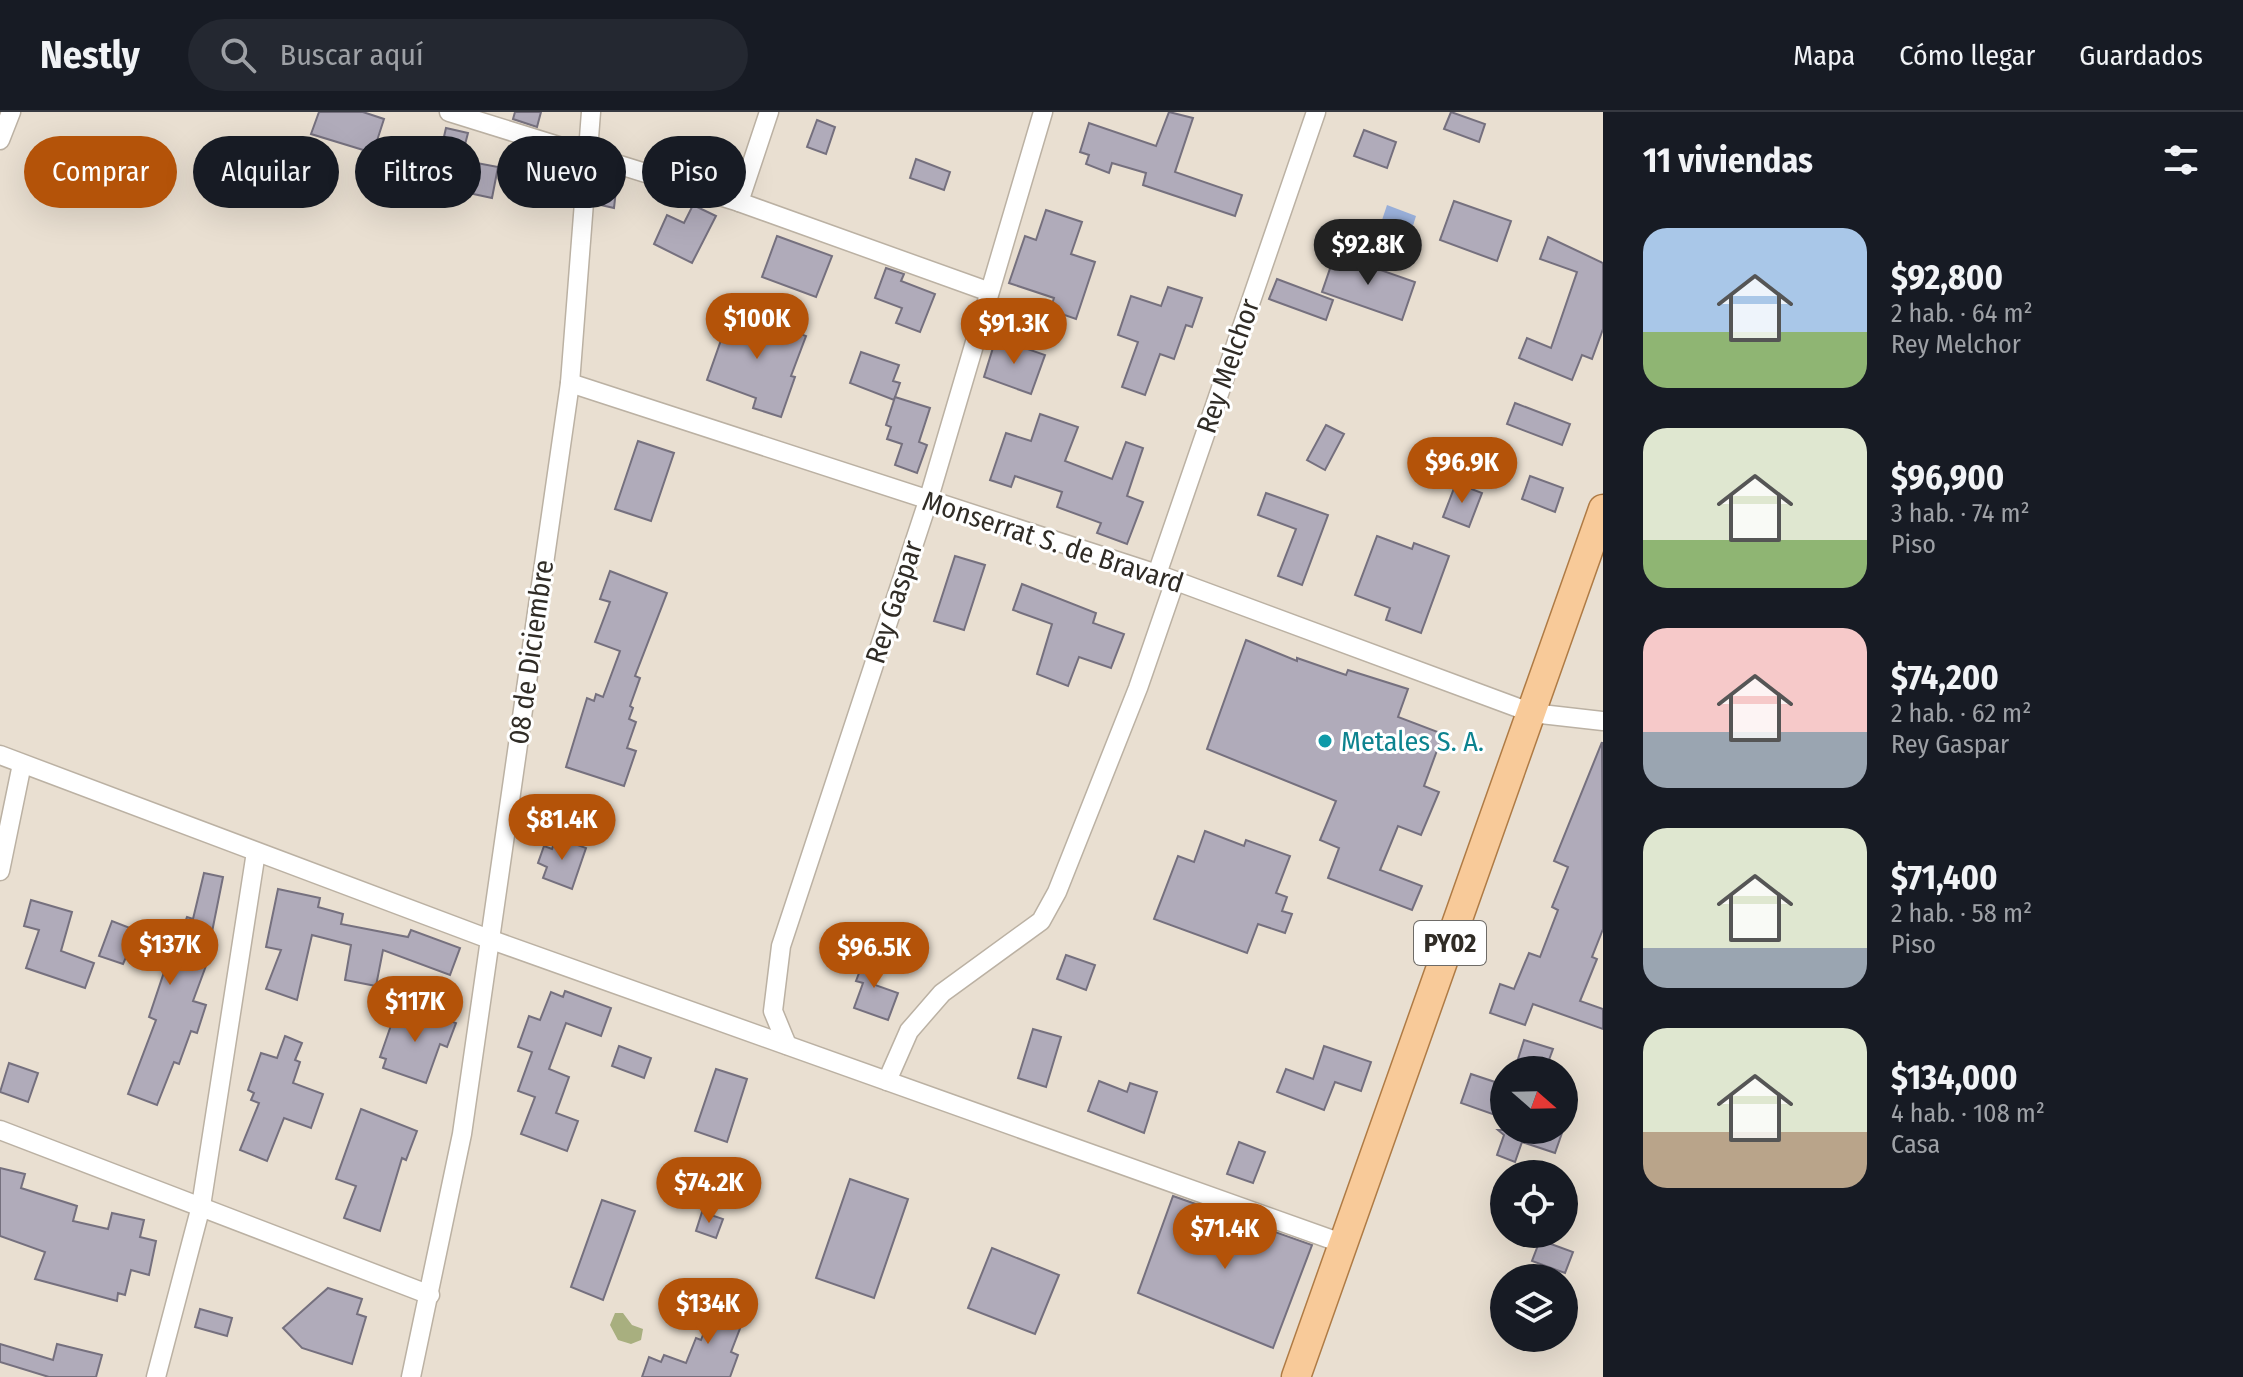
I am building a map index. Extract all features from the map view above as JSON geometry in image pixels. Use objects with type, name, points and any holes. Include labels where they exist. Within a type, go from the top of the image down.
[{"type":"main road","name":"PY02","points":[[1296,1377],[1603,509]]},
{"type":"street","points":[[0,140],[11,112]]},
{"type":"street","points":[[449,112],[529,136]]},
{"type":"street","name":"08 de Diciembre","points":[[588,136],[591,112]]},
{"type":"street","points":[[746,181],[769,112]]},
{"type":"street","name":"Rey Gaspar","points":[[787,1045],[773,1011],[781,946],[928,501],[987,291],[1043,112]]},
{"type":"street","name":"Rey Melchor","points":[[1157,574],[1316,112]]},
{"type":"street","points":[[746,205],[987,291]]},
{"type":"street","name":"08 de Diciembre","points":[[411,1377],[462,1134],[570,383],[582,208]]},
{"type":"street","name":"Monserrat S. de Bravard","points":[[570,383],[1157,574],[1532,713],[1602,719]]},
{"type":"street","points":[[887,1081],[909,1031],[942,993],[1041,921],[1057,892],[1138,688],[1175,581]]},
{"type":"street","points":[[0,755],[489,939],[1344,1244]]},
{"type":"street","points":[[0,871],[22,764]]},
{"type":"street","points":[[156,1377],[201,1206],[256,852]]},
{"type":"street","points":[[0,1130],[430,1295]]},
{"type":"green space","points":[[615,1313],[623,1313],[632,1325],[643,1329],[641,1340],[631,1344],[618,1340],[610,1325]]},
{"type":"water","points":[[1387,205],[1416,216],[1412,229],[1393,222],[1390,229],[1380,226]]},
{"type":"building","points":[[319,112],[363,112],[384,119],[378,136],[355,136],[355,147],[339,143],[339,136],[311,134]]},
{"type":"building","points":[[515,112],[541,112],[537,127],[513,119]]},
{"type":"building","points":[[1169,112],[1193,118],[1175,172],[1242,195],[1235,216],[1143,185],[1146,173],[1112,163],[1109,173],[1086,164],[1089,155],[1080,152],[1089,123],[1156,146]]},
{"type":"building","points":[[1451,112],[1485,124],[1479,142],[1444,129]]},
{"type":"building","points":[[817,120],[835,127],[826,154],[807,147]]},
{"type":"building","points":[[446,128],[468,133],[467,136],[444,136]]},
{"type":"building","points":[[1364,130],[1396,142],[1387,168],[1354,156]]},
{"type":"building","points":[[916,159],[950,172],[944,190],[910,178]]},
{"type":"building","points":[[481,164],[497,167],[492,198],[481,196]]},
{"type":"building","points":[[1454,201],[1511,221],[1497,261],[1440,240]]},
{"type":"building","points":[[692,208],[699,208],[716,216],[692,263],[654,244],[667,215],[684,223]]},
{"type":"building","points":[[1046,210],[1082,222],[1071,254],[1095,262],[1076,319],[1050,310],[1054,298],[1009,283],[1025,236],[1036,240]]},
{"type":"building","points":[[777,236],[832,256],[816,297],[762,277]]},
{"type":"building","points":[[1548,237],[1603,263],[1603,329],[1592,359],[1582,355],[1572,380],[1519,358],[1527,338],[1551,348],[1577,272],[1540,259]]},
{"type":"building","points":[[1335,254],[1415,282],[1402,320],[1322,292]]},
{"type":"building","points":[[886,268],[904,274],[901,281],[935,294],[920,332],[896,323],[902,308],[875,298]]},
{"type":"building","points":[[1277,279],[1333,300],[1326,320],[1269,299]]},
{"type":"building","points":[[1168,287],[1202,298],[1192,327],[1186,325],[1174,359],[1160,354],[1145,395],[1122,387],[1138,342],[1118,335],[1131,296],[1161,306]]},
{"type":"building","points":[[732,309],[806,336],[791,376],[795,377],[781,417],[753,408],[756,398],[707,380]]},
{"type":"building","points":[[996,338],[1045,355],[1031,394],[984,377]]},
{"type":"building","points":[[861,352],[899,365],[893,381],[900,383],[894,400],[850,383]]},
{"type":"building","points":[[895,397],[930,408],[919,442],[927,445],[917,473],[895,465],[902,444],[887,439],[891,427],[886,425]]},
{"type":"building","points":[[1515,403],[1570,424],[1562,445],[1507,424]]},
{"type":"building","points":[[1040,414],[1078,427],[1065,461],[1112,479],[1126,442],[1143,448],[1127,496],[1143,502],[1127,544],[1097,533],[1101,523],[1057,507],[1062,492],[1015,476],[1011,487],[990,480],[1006,433],[1031,441]]},
{"type":"building","points":[[1326,425],[1344,434],[1325,470],[1307,460]]},
{"type":"building","points":[[638,441],[674,453],[651,521],[615,509]]},
{"type":"building","points":[[1530,476],[1563,488],[1555,512],[1522,499]]},
{"type":"building","points":[[1456,483],[1482,493],[1469,527],[1443,517]]},
{"type":"building","points":[[1266,493],[1328,515],[1302,585],[1278,576],[1296,529],[1258,515]]},
{"type":"building","points":[[1377,536],[1412,549],[1414,543],[1449,556],[1421,633],[1386,620],[1390,608],[1355,595]]},
{"type":"building","points":[[955,556],[985,565],[964,630],[934,621]]},
{"type":"building","points":[[610,571],[667,593],[635,676],[640,678],[630,706],[633,708],[629,719],[636,722],[627,748],[636,751],[624,786],[566,767],[587,698],[594,701],[596,694],[603,697],[620,651],[595,642],[610,602],[600,599]]},
{"type":"building","points":[[1022,584],[1096,613],[1093,623],[1124,634],[1111,668],[1079,657],[1068,686],[1037,674],[1052,624],[1013,610]]},
{"type":"building","name":"Metales S. A.","points":[[1246,640],[1297,661],[1297,658],[1346,675],[1348,670],[1408,689],[1398,717],[1443,734],[1424,786],[1439,792],[1421,835],[1398,826],[1380,870],[1422,886],[1412,910],[1328,878],[1339,848],[1320,840],[1336,801],[1207,749]]},
{"type":"building","points":[[1602,742],[1603,929],[1592,957],[1597,959],[1580,1001],[1603,1009],[1603,1029],[1533,1004],[1525,1025],[1490,1013],[1500,984],[1514,989],[1529,953],[1540,957],[1558,910],[1552,907],[1568,867],[1554,861]]},
{"type":"building","points":[[1205,831],[1244,846],[1246,840],[1290,856],[1276,893],[1287,897],[1282,911],[1292,914],[1285,933],[1258,924],[1247,953],[1154,919],[1178,856],[1194,862]]},
{"type":"building","points":[[556,837],[586,848],[572,889],[543,878],[547,867],[538,863],[544,846],[552,849]]},
{"type":"building","points":[[204,873],[223,877],[210,942],[214,944],[193,1001],[206,1005],[197,1033],[191,1031],[179,1064],[174,1062],[157,1105],[128,1094],[156,1020],[149,1017],[165,969],[127,955],[123,964],[99,956],[112,921],[176,946],[187,917],[193,919]]},
{"type":"building","points":[[278,889],[320,898],[318,907],[343,914],[341,924],[408,937],[411,930],[460,948],[450,975],[383,950],[376,986],[345,980],[351,945],[312,935],[297,1000],[266,989],[281,950],[266,947]]},
{"type":"building","points":[[31,900],[72,912],[61,951],[94,963],[85,988],[26,968],[39,930],[24,926]]},
{"type":"building","points":[[867,952],[884,959],[875,985],[898,993],[888,1020],[854,1008],[863,983],[856,981]]},
{"type":"building","points":[[1066,955],[1095,965],[1086,990],[1057,979]]},
{"type":"building","points":[[565,991],[611,1008],[601,1036],[566,1023],[549,1069],[569,1077],[556,1113],[578,1121],[567,1151],[521,1134],[535,1097],[518,1091],[532,1052],[518,1047],[529,1016],[540,1020],[551,992],[563,997]]},
{"type":"building","points":[[396,1011],[417,1019],[420,1011],[456,1023],[447,1047],[440,1044],[426,1083],[383,1068],[386,1059],[380,1057]]},
{"type":"building","points":[[1033,1029],[1061,1037],[1046,1087],[1018,1078]]},
{"type":"building","points":[[285,1036],[302,1043],[295,1060],[300,1062],[293,1083],[323,1094],[311,1128],[284,1118],[267,1161],[240,1150],[259,1103],[251,1100],[254,1093],[248,1090],[261,1053],[277,1058]]},
{"type":"building","points":[[1524,1040],[1553,1049],[1550,1056],[1519,1056]]},
{"type":"building","points":[[619,1046],[651,1058],[644,1078],[612,1066]]},
{"type":"building","points":[[1324,1046],[1371,1062],[1361,1091],[1335,1082],[1324,1110],[1277,1092],[1286,1069],[1313,1079]]},
{"type":"building","points":[[9,1063],[38,1073],[28,1102],[0,1092]]},
{"type":"building","points":[[716,1069],[747,1079],[727,1142],[695,1131]]},
{"type":"building","points":[[1471,1074],[1490,1080],[1490,1113],[1461,1103]]},
{"type":"building","points":[[1099,1081],[1127,1092],[1130,1083],[1157,1092],[1144,1133],[1088,1111]]},
{"type":"building","points":[[361,1109],[417,1131],[406,1160],[402,1158],[380,1231],[344,1218],[356,1186],[336,1179]]},
{"type":"building","points":[[1239,1142],[1265,1152],[1253,1183],[1227,1174]]},
{"type":"building","points":[[1501,1144],[1521,1144],[1516,1160],[1497,1155]]},
{"type":"building","points":[[1528,1144],[1558,1144],[1555,1153]]},
{"type":"building","points":[[0,1168],[25,1174],[21,1188],[77,1206],[73,1221],[108,1229],[112,1213],[144,1220],[140,1237],[156,1241],[149,1275],[131,1270],[125,1295],[118,1293],[117,1301],[35,1279],[45,1252],[0,1236]]},
{"type":"building","points":[[850,1179],[908,1199],[874,1298],[816,1278]]},
{"type":"building","points":[[1173,1196],[1312,1245],[1273,1348],[1138,1293]]},
{"type":"building","points":[[602,1200],[635,1211],[603,1300],[571,1287]]},
{"type":"building","points":[[702,1212],[723,1219],[716,1238],[696,1231]]},
{"type":"building","points":[[992,1248],[1059,1275],[1035,1334],[968,1308]]},
{"type":"building","points":[[1537,1248],[1562,1248],[1573,1252],[1568,1264],[1532,1261]]},
{"type":"building","points":[[328,1288],[362,1299],[357,1314],[366,1317],[352,1364],[302,1348],[283,1328]]},
{"type":"building","points":[[719,1294],[749,1305],[731,1352],[738,1355],[730,1377],[642,1377],[649,1357],[661,1362],[664,1355],[686,1363],[696,1338],[701,1340]]},
{"type":"building","points":[[200,1309],[232,1318],[227,1336],[195,1327]]},
{"type":"building","points":[[0,1344],[53,1360],[57,1344],[102,1355],[96,1377],[49,1377],[0,1362]]},
{"type":"place","name":"Metales S. A.","points":[[1325,741]]}]
